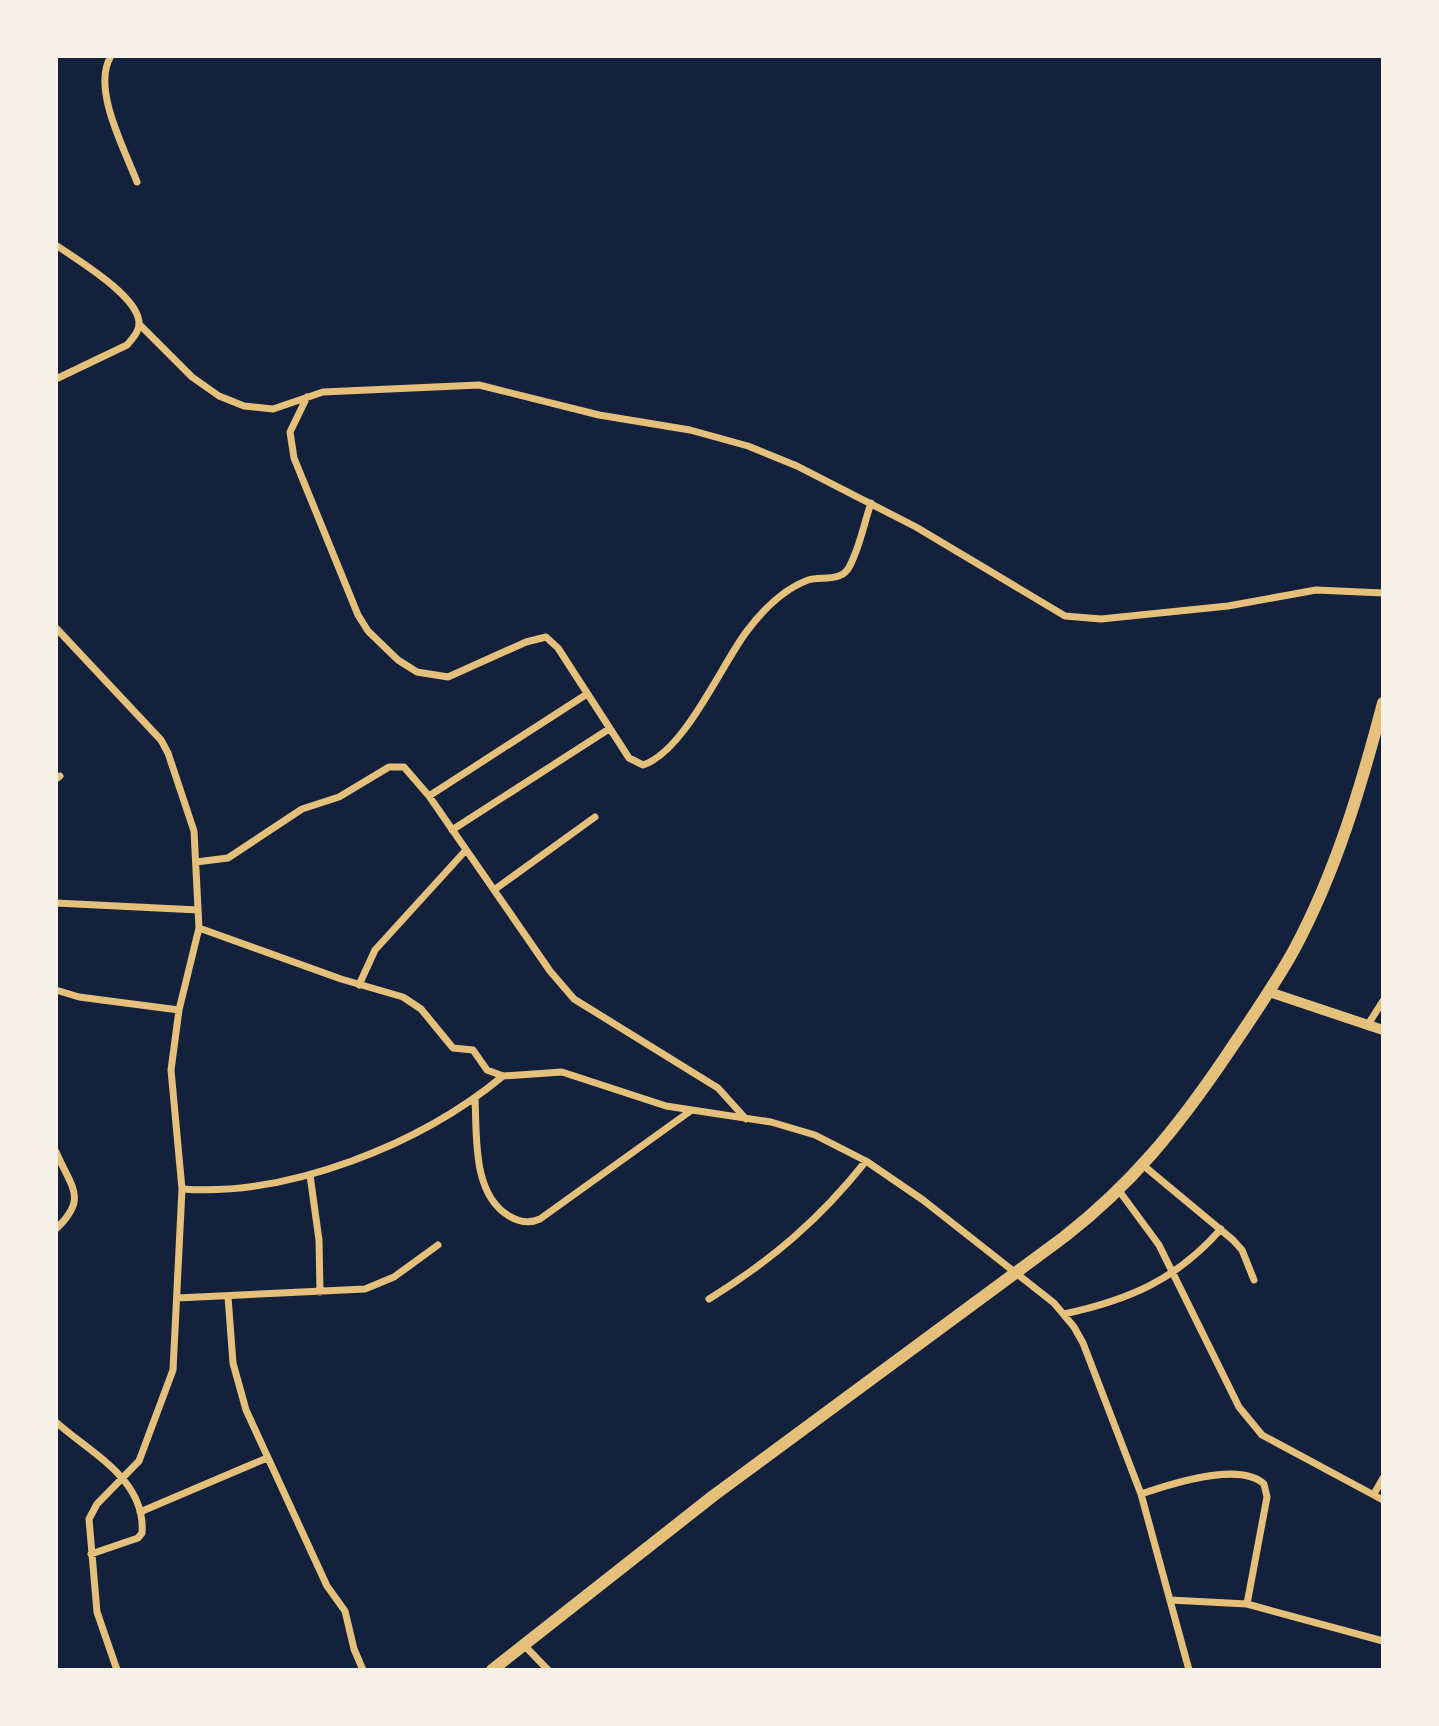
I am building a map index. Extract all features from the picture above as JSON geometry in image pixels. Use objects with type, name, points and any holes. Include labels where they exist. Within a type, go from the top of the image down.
[{"type":"main road","points":[[492,1670],[713,1496],[1120,1192],[1144,1166],[1176,1127],[1269,992],[1296,947],[1343,838],[1383,703]]},
{"type":"street","points":[[111,56],[106,65],[107,104],[138,182]]},
{"type":"street","points":[[56,246],[125,298],[135,310],[139,324],[192,377],[219,396],[260,409],[273,409],[307,396],[373,388],[458,385],[494,388],[599,415],[690,430],[748,446],[871,503],[1047,607],[1065,616],[1084,620],[1228,606],[1316,590],[1383,593]]},
{"type":"street","points":[[56,379],[127,345],[139,324]]},
{"type":"street","points":[[307,396],[290,432],[294,458],[359,615],[383,648],[417,671],[448,677],[526,642],[546,637],[558,648],[609,729],[635,764],[643,765],[657,757],[700,708],[740,641],[773,603],[809,580],[835,578],[849,568],[871,503]]},
{"type":"street","points":[[56,628],[83,660],[150,726],[164,746],[194,831],[196,862],[199,928],[179,1010],[171,1070],[182,1189],[176,1357],[169,1387],[139,1461],[125,1479],[91,1511],[88,1529],[97,1612],[117,1670]]},
{"type":"street","points":[[429,796],[587,694]]},
{"type":"street","points":[[452,830],[609,729]]},
{"type":"street","points":[[196,862],[228,858],[290,816],[339,797],[389,767],[404,767],[429,796],[574,999],[718,1088],[746,1119]]},
{"type":"street","points":[[494,890],[595,817]]},
{"type":"street","points":[[359,985],[376,950],[466,850]]},
{"type":"street","points":[[56,903],[198,910]]},
{"type":"street","points":[[199,928],[413,1002],[453,1048],[473,1050],[487,1070],[503,1076],[562,1072],[689,1112],[746,1119],[816,1135],[866,1161],[940,1212],[1064,1314],[1083,1343],[1141,1494],[1189,1670]]},
{"type":"street","points":[[56,990],[79,997],[179,1010]]},
{"type":"street","points":[[1269,992],[1383,1030]]},
{"type":"street","points":[[1367,1026],[1383,1002]]},
{"type":"street","points":[[182,1189],[238,1188],[310,1175],[433,1124],[475,1099],[503,1076]]},
{"type":"street","points":[[475,1099],[478,1152],[485,1185],[502,1212],[525,1222],[540,1219],[689,1112]]},
{"type":"street","points":[[56,1152],[76,1201],[71,1214],[56,1229]]},
{"type":"street","points":[[709,1299],[746,1276],[808,1226],[832,1203],[866,1161]]},
{"type":"street","points":[[1144,1166],[1221,1229],[1242,1250],[1254,1280]]},
{"type":"street","points":[[310,1175],[319,1240],[320,1292]]},
{"type":"street","points":[[1120,1192],[1151,1232],[1239,1407],[1253,1428],[1383,1500]]},
{"type":"street","points":[[1064,1314],[1122,1300],[1173,1272],[1197,1255],[1221,1229]]},
{"type":"street","points":[[177,1298],[350,1291],[382,1284],[438,1245]]},
{"type":"street","points":[[228,1297],[234,1371],[246,1410],[327,1586],[345,1611],[354,1649],[363,1670]]},
{"type":"street","points":[[56,1422],[125,1479],[140,1512],[142,1533],[138,1538],[91,1554]]},
{"type":"street","points":[[140,1512],[267,1458]]},
{"type":"street","points":[[1141,1494],[1178,1481],[1202,1478],[1241,1475],[1252,1477],[1264,1484],[1267,1497],[1247,1604]]},
{"type":"street","points":[[1374,1494],[1383,1478]]},
{"type":"street","points":[[1170,1600],[1247,1604],[1383,1641]]},
{"type":"street","points":[[523,1644],[548,1670]]}]
